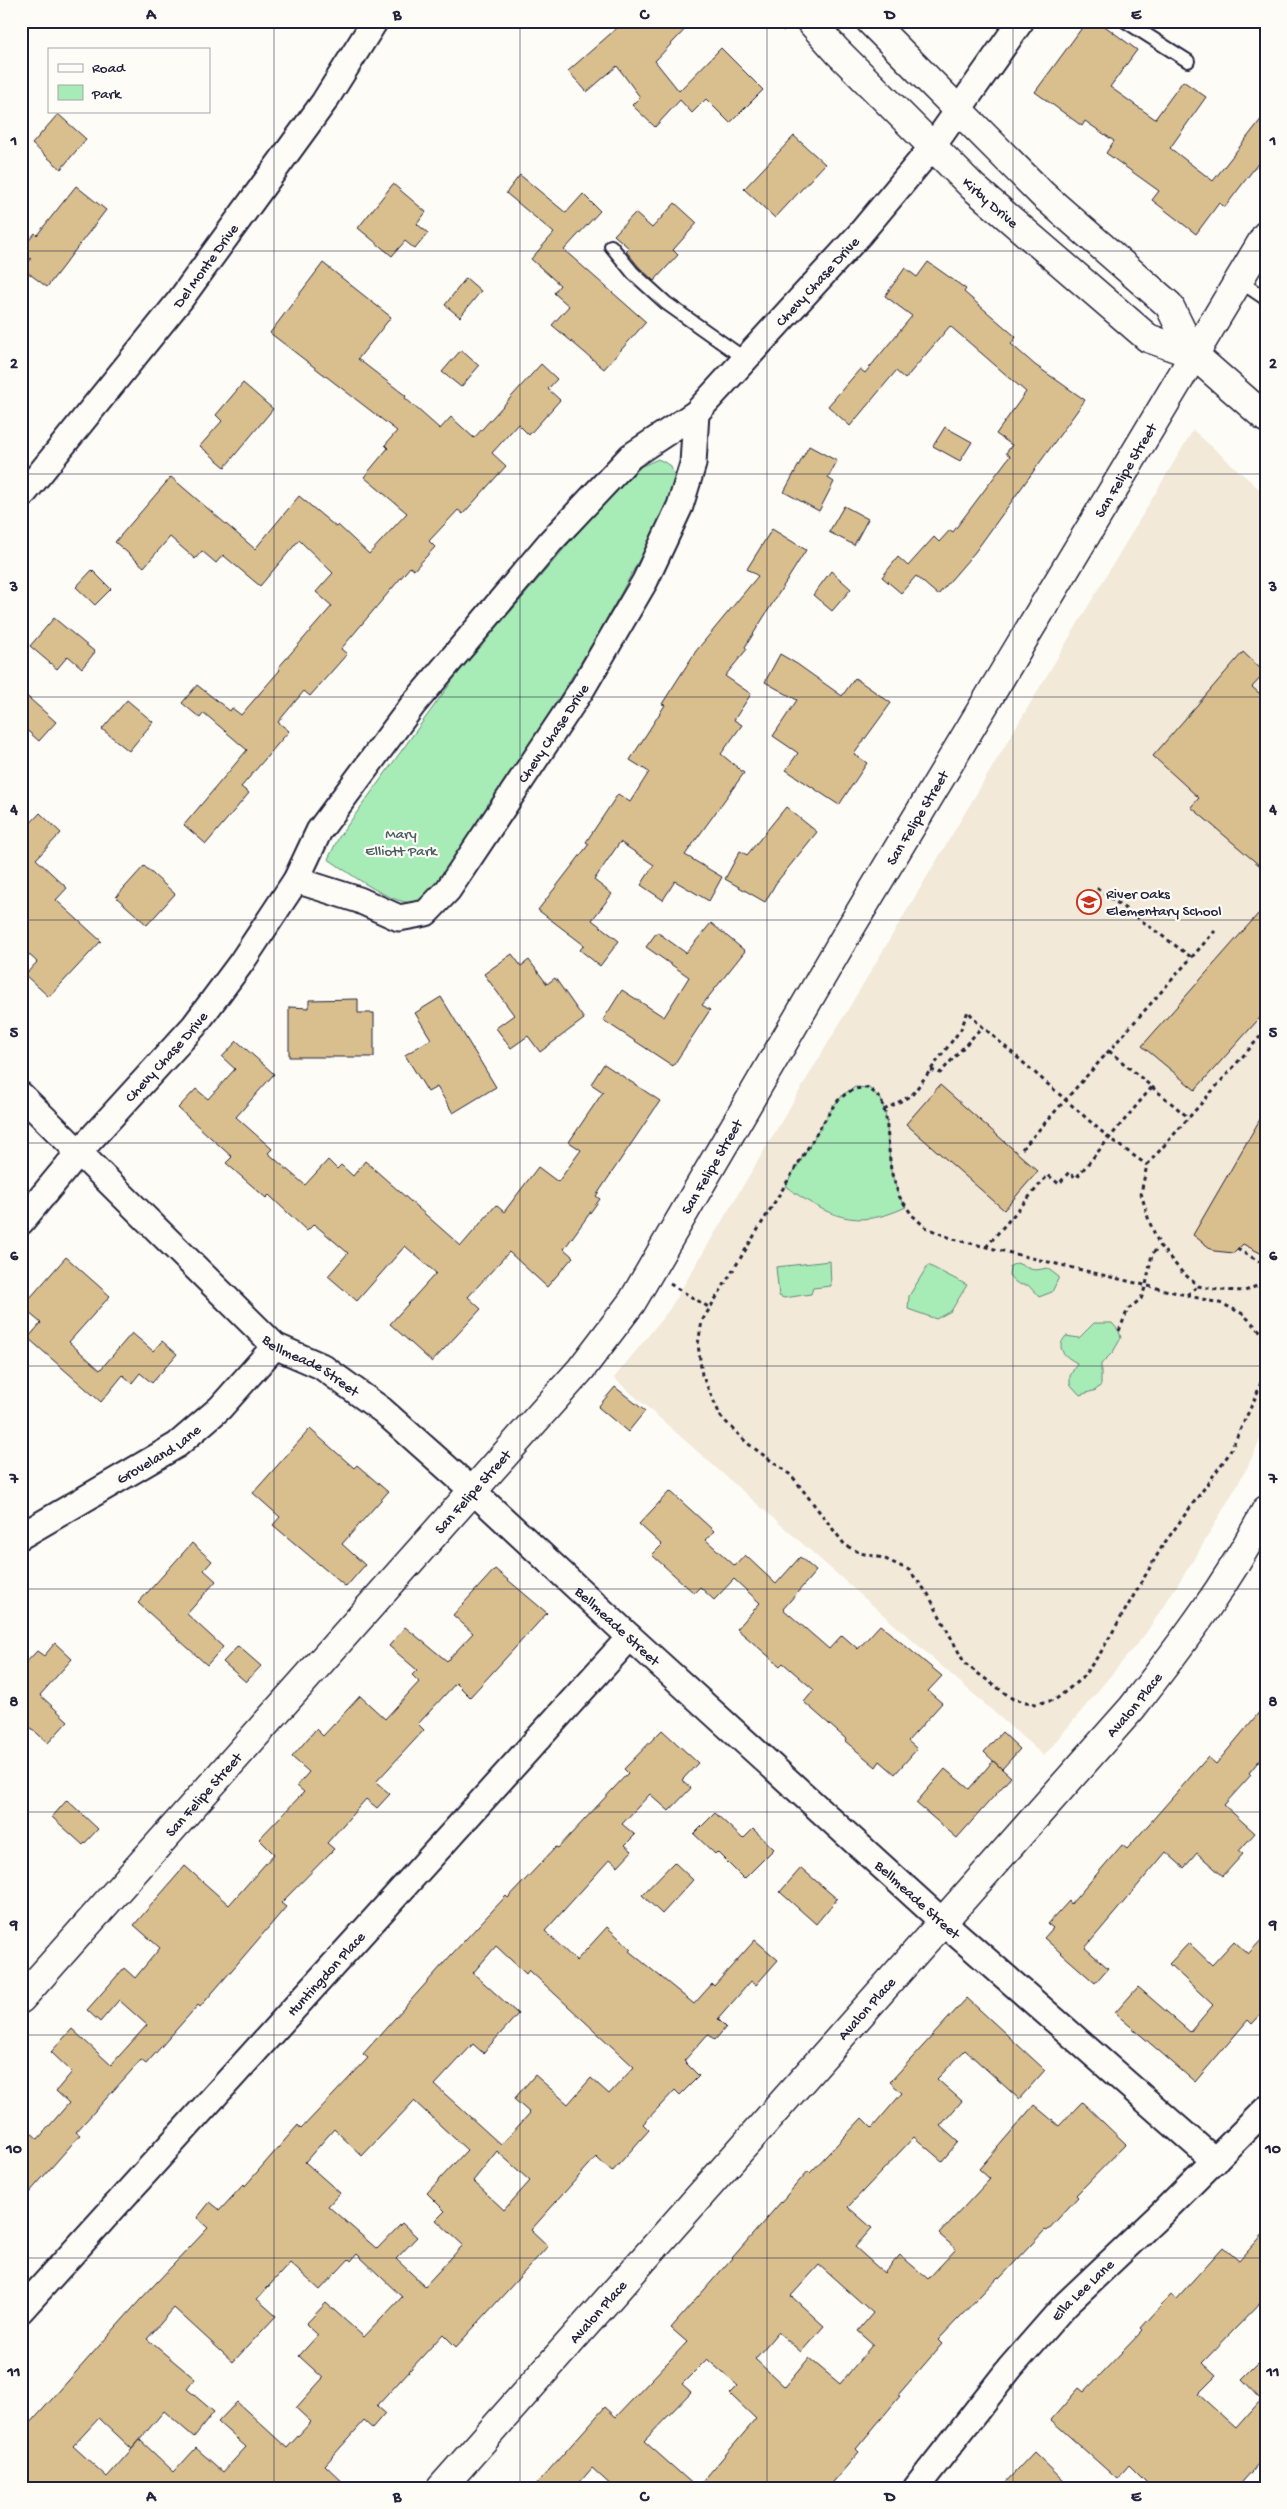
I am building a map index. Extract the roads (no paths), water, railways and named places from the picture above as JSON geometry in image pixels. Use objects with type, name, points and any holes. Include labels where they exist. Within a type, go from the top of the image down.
[{"type":"main road","name":"Kirby Drive","points":[[810,21],[973,187],[1148,338],[1193,354],[1266,418]]},
{"type":"main road","name":"Kirby Drive","points":[[870,21],[1043,195],[1169,306],[1193,354]]},
{"type":"main road","name":"San Felipe Street","points":[[21,1999],[581,1369],[632,1302],[845,936],[1266,235]]},
{"type":"main road","name":"Avalon Place","points":[[442,2488],[1132,1708],[1186,1640],[1248,1546],[1266,1510]]},
{"type":"street","name":"Del Monte Drive","points":[[21,497],[180,300],[324,102],[375,21]]},
{"type":"street","name":"Chevy Chase Drive","points":[[21,1222],[79,1152],[194,1026],[241,963],[296,880],[319,831],[412,706],[551,541],[631,456],[696,413],[859,235],[959,112],[1021,21]]},
{"type":"street","name":"Chevy Chase Drive","points":[[296,880],[359,900],[399,918],[426,913],[448,890],[582,689],[645,581],[680,506],[693,464],[696,413]]},
{"type":"street","name":"Bellmeade Street","points":[[21,1095],[275,1346],[321,1366],[382,1410],[473,1491],[943,1922],[1215,2161]]},
{"type":"street","name":"Groveland Lane","points":[[21,1536],[177,1445],[220,1408],[275,1346]]},
{"type":"street","name":"Huntingdon Place","points":[[21,2310],[630,1637]]},
{"type":"street","name":"Ella Lee Lane","points":[[916,2488],[1010,2368],[1066,2304],[1215,2161],[1266,2109]]},
{"type":"lane","points":[[1125,21],[1188,61]]},
{"type":"lane","points":[[611,246],[639,279],[666,303],[745,359]]},
{"type":"lane","points":[[1238,280],[1266,299]]},
{"type":"place","name":"River Oaks Elementary School","points":[[1089,902]]},
{"type":"park label","name":"Mary Elliott Park","points":[[401,842]]}]
